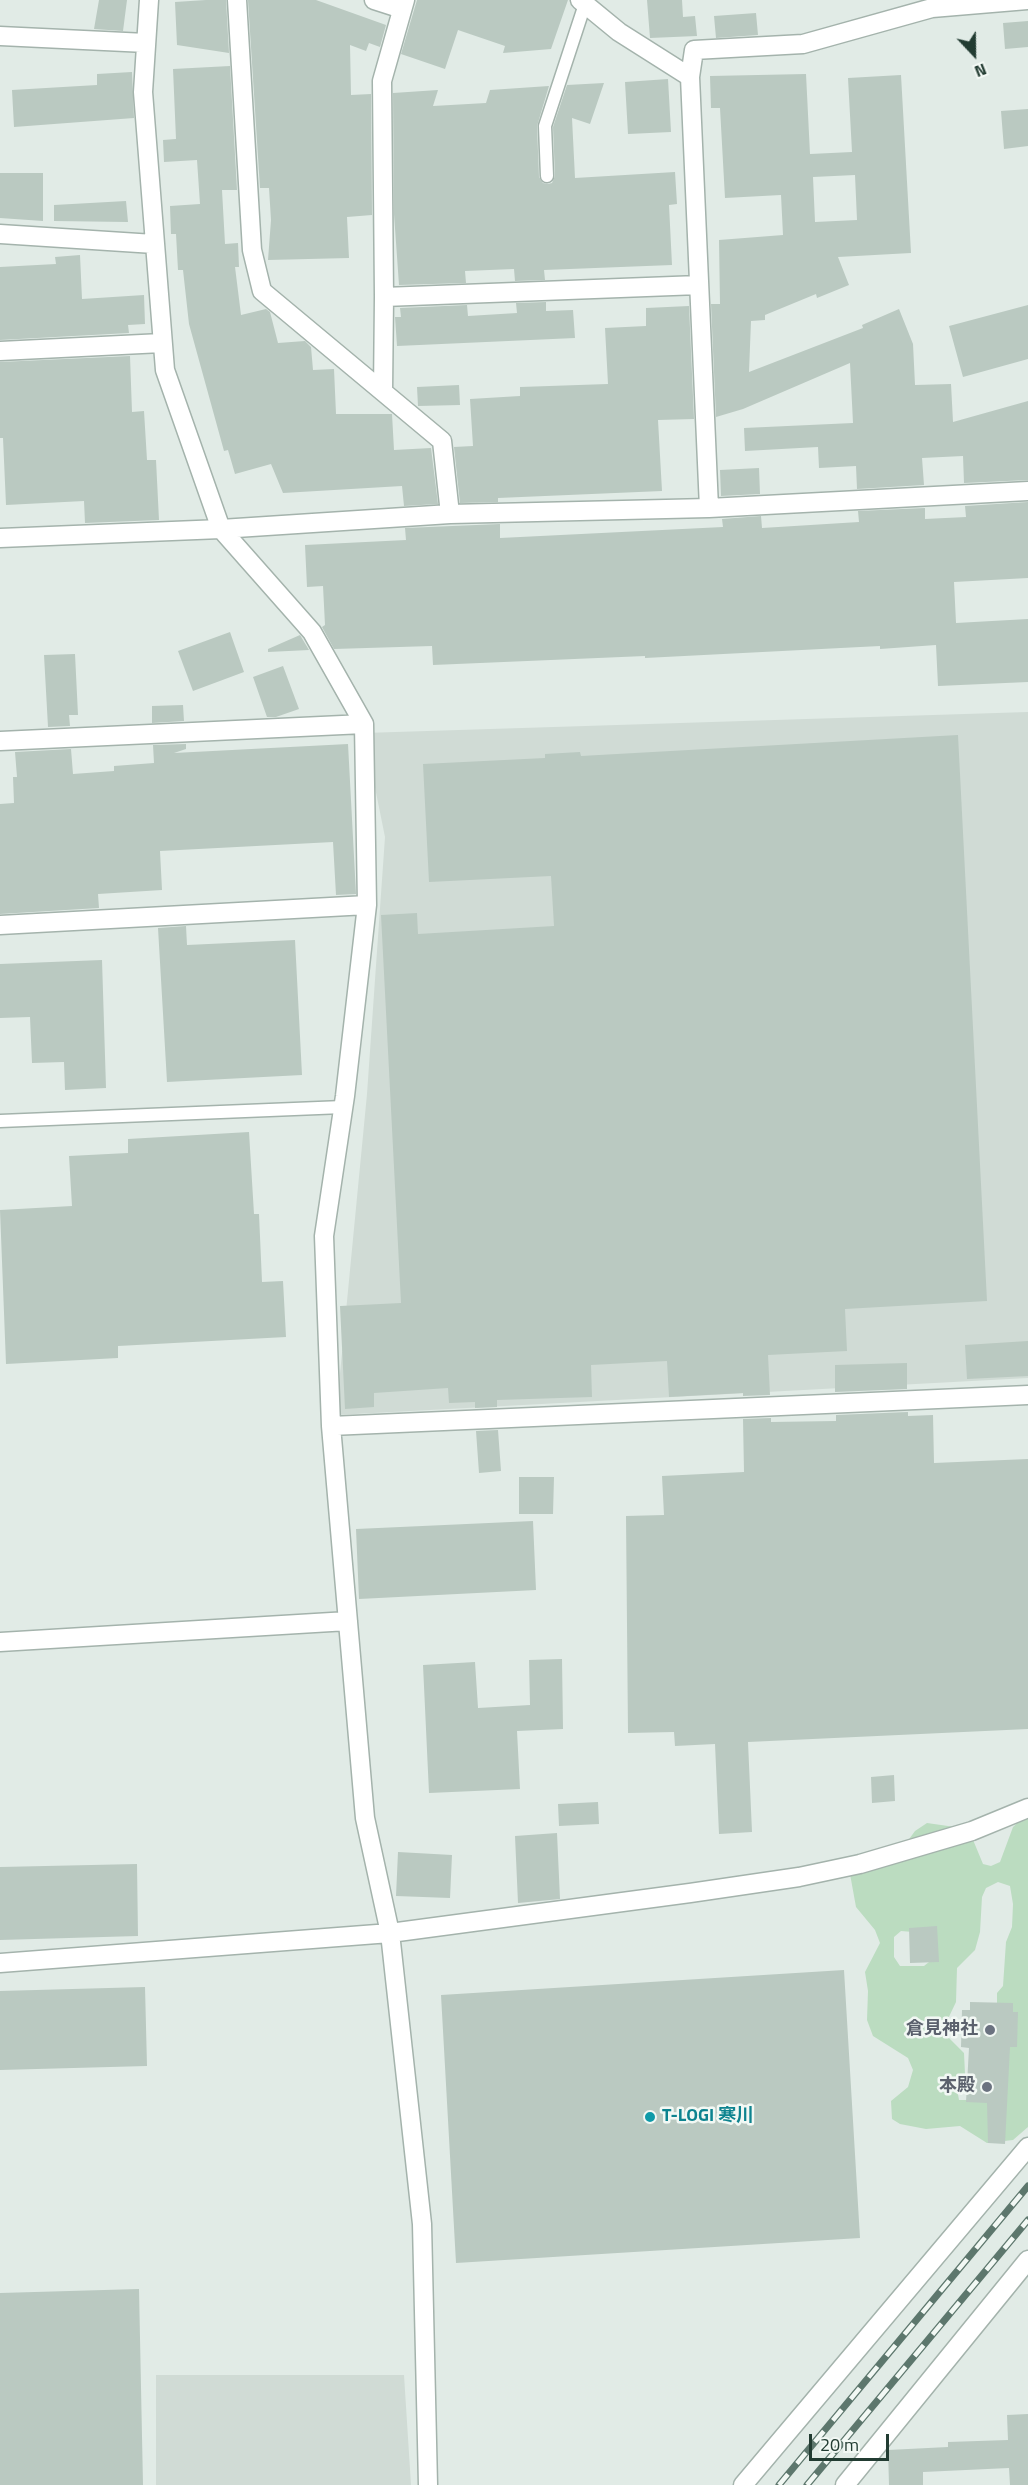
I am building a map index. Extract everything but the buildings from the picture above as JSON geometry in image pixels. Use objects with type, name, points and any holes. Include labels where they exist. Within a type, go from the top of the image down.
[{"type":"street","points":[[148,0],[143,92],[165,370],[221,529],[312,632],[364,724],[367,905],[343,1107],[324,1236],[330,1426],[365,1818],[390,1933],[422,2224],[428,2485]]},
{"type":"street","points":[[237,0],[252,250],[262,291],[442,441],[450,514]]},
{"type":"street","points":[[374,0],[404,5],[382,81],[383,392]]},
{"type":"street","points":[[709,508],[690,77],[694,50],[802,44],[932,8],[1028,0]]},
{"type":"street","points":[[583,2],[619,33],[690,77]]},
{"type":"street","points":[[0,36],[146,43]]},
{"type":"street","points":[[0,234],[154,244]]},
{"type":"street","points":[[384,297],[699,285]]},
{"type":"street","points":[[0,351],[162,343]]},
{"type":"street","points":[[0,538],[221,529],[450,514],[709,508],[1028,491]]},
{"type":"street","points":[[0,741],[364,724]]},
{"type":"street","points":[[0,925],[367,905]]},
{"type":"street","points":[[330,1426],[1028,1395]]},
{"type":"street","points":[[0,1642],[348,1621]]},
{"type":"street","points":[[0,1963],[390,1933],[799,1877],[860,1864],[972,1831],[1028,1808]]},
{"type":"street","points":[[742,2485],[1028,2147]]},
{"type":"street","points":[[845,2485],[1028,2260]]},
{"type":"lane","points":[[547,176],[545,126],[583,2]]},
{"type":"lane","points":[[0,1121],[343,1107]]},
{"type":"shaded area","points":[[1028,712],[1028,1378],[336,1415],[367,1094],[385,837],[364,733]]},
{"type":"shaded area","points":[[156,2375],[404,2375],[411,2485],[156,2485]]},
{"type":"green space","points":[[1028,1813],[1028,2127],[1013,2140],[987,2143],[960,2126],[926,2129],[900,2124],[892,2119],[891,2101],[908,2087],[913,2070],[908,2058],[873,2036],[867,2020],[868,1991],[865,1972],[880,1943],[875,1930],[856,1907],[850,1874],[907,1842],[915,1831],[927,1823],[962,1828],[971,1835],[983,1864],[991,1866],[1000,1862],[1013,1827]],"holes":[[[998,1882],[1010,1886],[1013,1904],[1012,1927],[1006,1942],[1003,1986],[997,1993],[997,2018],[985,2100],[959,2100],[957,2089],[965,2074],[964,2053],[949,2038],[946,2023],[956,2002],[957,1968],[975,1950],[980,1932],[982,1897],[986,1888]],[[901,1931],[913,1932],[929,1962],[924,1966],[900,1966],[894,1957],[894,1937]]]},
{"type":"railway","points":[[779,2485],[1028,2186]]},
{"type":"railway","points":[[807,2485],[1028,2220]]},
{"type":"place","name":"倉見神社","points":[[990,2030]]},
{"type":"place","name":"本殿","points":[[987,2087]]},
{"type":"place","name":"T-LOGI 寒川","points":[[650,2117]]}]
